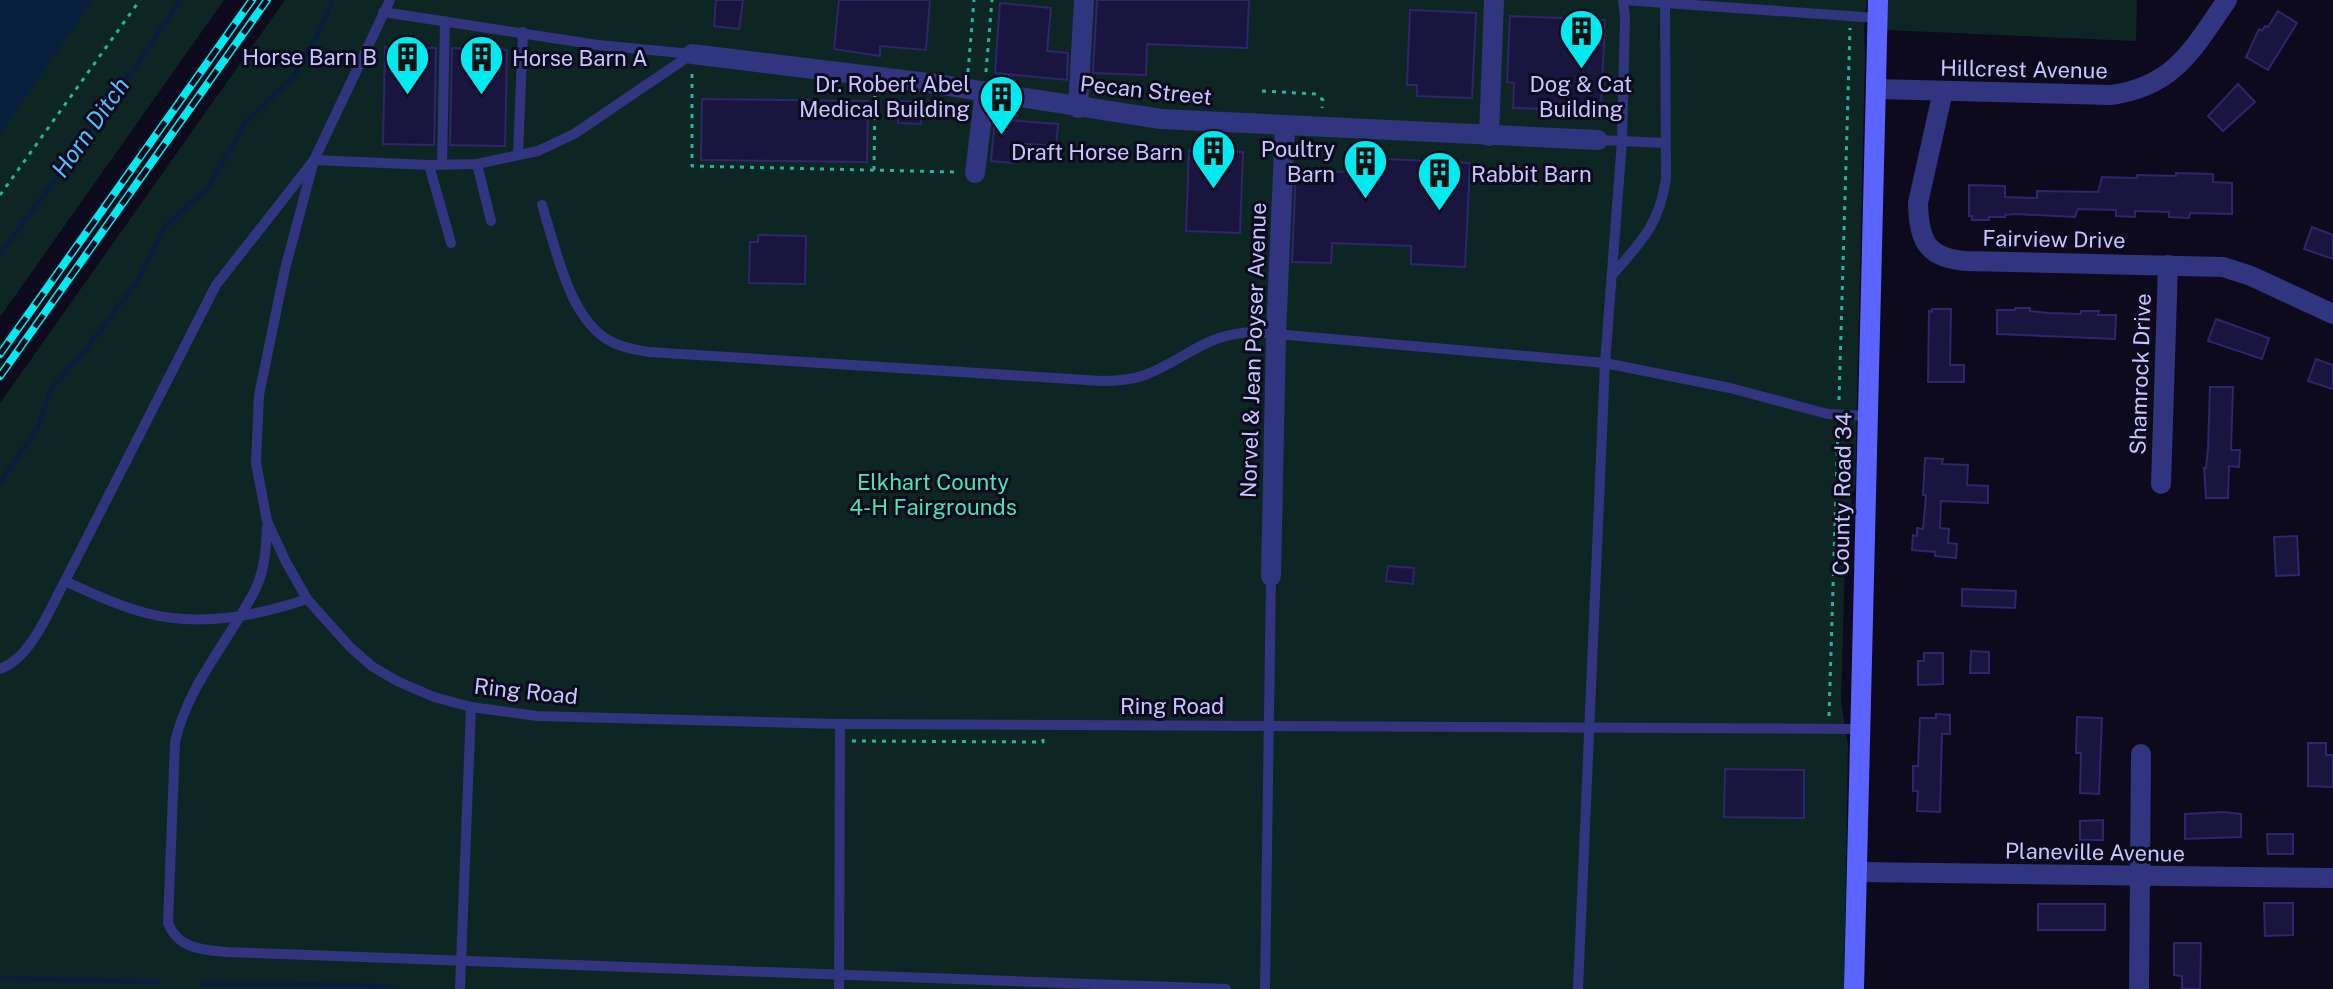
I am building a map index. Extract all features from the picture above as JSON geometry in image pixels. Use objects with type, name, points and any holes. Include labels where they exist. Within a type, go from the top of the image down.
[{"type":"street","points":[[1078,108],[1084,0]]},
{"type":"street","points":[[1489,136],[1494,0]]},
{"type":"street","name":"Hillcrest Avenue","points":[[1876,89],[2111,95],[2131,92],[2150,86],[2175,69],[2195,47],[2227,0]]},
{"type":"street","name":"County Road 34","points":[[1854,989],[1878,9]]},
{"type":"street","name":"Pecan Street","points":[[692,54],[985,91],[1161,119],[1598,140]]},
{"type":"street","points":[[969,173],[985,91]]},
{"type":"street","name":"Fairview Drive","points":[[1943,91],[1918,203],[1918,221],[1923,240],[1932,252],[1949,259],[1966,261],[2206,266],[2237,270],[2333,314]]},
{"type":"street","name":"Norvel & Jean Poyser Avenue","points":[[1271,576],[1276,335],[1285,126]]},
{"type":"street","name":"Shamrock Drive","points":[[2161,484],[2168,265]]},
{"type":"street","points":[[2139,989],[2141,754]]},
{"type":"street","name":"Planeville Avenue","points":[[1857,872],[2333,878]]},
{"type":"lane","name":"Ring Road","points":[[390,0],[314,160],[285,269],[259,395],[256,463],[267,521],[307,599],[336,633],[373,667],[420,691],[471,707],[537,716],[840,724],[1860,729]]},
{"type":"lane","points":[[1578,989],[1605,363],[1622,141],[1623,0],[1758,4],[1850,15],[1878,9]]},
{"type":"lane","points":[[1611,275],[1643,241],[1658,215],[1666,179],[1665,2]]},
{"type":"lane","points":[[383,12],[598,45],[692,54]]},
{"type":"lane","points":[[442,165],[445,21]]},
{"type":"lane","points":[[518,155],[523,32]]},
{"type":"lane","points":[[0,669],[26,648],[65,581],[216,285],[314,160],[477,164],[538,151],[574,134],[692,54]]},
{"type":"lane","points":[[1598,140],[1666,143]]},
{"type":"lane","points":[[477,164],[491,221]]},
{"type":"lane","points":[[429,165],[451,243]]},
{"type":"lane","points":[[542,205],[577,306],[591,327],[612,342],[649,352],[1102,381],[1125,380],[1146,374],[1219,337],[1246,333],[1605,363],[1730,388],[1839,415],[1868,416]]},
{"type":"lane","points":[[267,521],[266,554],[257,585],[191,697],[175,742],[168,923],[180,941],[205,950],[1226,989]]},
{"type":"lane","points":[[1265,989],[1271,576]]},
{"type":"lane","points":[[65,581],[147,613],[198,620],[278,609],[307,599]]},
{"type":"lane","points":[[460,989],[471,707]]},
{"type":"lane","points":[[839,989],[840,724]]},
{"type":"path","points":[[0,195],[140,0]]},
{"type":"path","points":[[985,91],[992,0]]},
{"type":"path","points":[[1829,729],[1850,15]]},
{"type":"path","points":[[692,54],[692,166],[969,173]]},
{"type":"path","points":[[874,170],[876,76]]},
{"type":"path","points":[[1262,91],[1321,96],[1321,127]]},
{"type":"path","points":[[840,741],[1043,742],[1044,725]]},
{"type":"green space","points":[[0,0],[224,0],[0,317]]},
{"type":"green space","name":"Elkhart County 4-H Fairgrounds","points":[[285,0],[1867,0],[1855,485],[1846,527],[1841,700],[1848,746],[1844,989],[0,989],[0,403]]},
{"type":"green space","points":[[1888,0],[2137,0],[2136,41],[1885,30]]},
{"type":"water","points":[[0,0],[93,0],[0,134]]},
{"type":"building","points":[[716,0],[743,0],[739,29],[714,26]]},
{"type":"building","points":[[839,0],[930,0],[926,50],[880,46],[880,56],[834,49]]},
{"type":"building","points":[[1097,0],[1249,0],[1247,48],[1147,44],[1146,75],[1093,73]]},
{"type":"building","points":[[1000,3],[1051,8],[1047,51],[1068,53],[1067,80],[995,73]]},
{"type":"building","points":[[1410,10],[1476,13],[1472,98],[1417,96],[1417,85],[1407,85]]},
{"type":"building","points":[[2278,11],[2297,23],[2268,70],[2246,57],[2259,29],[2262,31],[2265,26],[2268,27]]},
{"type":"building","points":[[1510,16],[1605,20],[1601,105],[1548,102],[1548,109],[1513,108],[1514,83],[1507,82]]},
{"type":"building","name":"Horse Barn B","points":[[385,47],[436,48],[434,145],[383,144]]},
{"type":"building","name":"Horse Barn A","points":[[452,48],[507,50],[505,146],[450,145]]},
{"type":"building","points":[[2238,84],[2255,102],[2223,131],[2208,116]]},
{"type":"building","points":[[702,99],[868,101],[867,162],[701,160]]},
{"type":"building","points":[[898,101],[922,102],[921,124],[898,123]]},
{"type":"building","points":[[995,119],[1058,124],[1056,146],[1016,143],[1014,163],[991,161]]},
{"type":"building","name":"Draft Horse Barn","points":[[1189,150],[1243,152],[1240,233],[1186,231]]},
{"type":"building","points":[[1345,157],[1470,163],[1465,267],[1411,264],[1411,246],[1332,243],[1331,263],[1292,262],[1296,170],[1345,172]]},
{"type":"building","points":[[2176,173],[2213,174],[2213,182],[2232,183],[2232,214],[2190,213],[2189,218],[2169,217],[2169,212],[2135,211],[2135,217],[2116,216],[2116,210],[2078,209],[2075,217],[2015,214],[1972,220],[1969,216],[1969,185],[2005,186],[2005,197],[2037,198],[2037,191],[2098,192],[2102,177],[2176,176]]},
{"type":"building","points":[[2312,227],[2333,235],[2333,259],[2304,249]]},
{"type":"building","points":[[758,235],[806,236],[805,284],[749,283],[750,242],[758,242]]},
{"type":"building","points":[[2015,308],[2049,313],[2099,311],[2098,315],[2116,315],[2115,339],[1997,334],[1997,310]]},
{"type":"building","points":[[1932,309],[1951,309],[1950,365],[1964,365],[1964,382],[1928,382],[1929,311],[1932,312]]},
{"type":"building","points":[[2216,319],[2269,338],[2262,359],[2208,341]]},
{"type":"building","points":[[2316,359],[2333,365],[2333,389],[2308,381]]},
{"type":"building","points":[[2210,387],[2233,387],[2231,450],[2240,450],[2239,467],[2229,466],[2228,498],[2206,498],[2204,468],[2208,449]]},
{"type":"building","points":[[1925,458],[1943,459],[1942,464],[1968,465],[1967,485],[1988,486],[1988,503],[1941,501],[1940,528],[1949,529],[1948,543],[1957,544],[1956,558],[1912,550],[1913,535],[1917,536],[1917,528],[1923,529]]},
{"type":"building","points":[[2297,536],[2299,575],[2276,576],[2274,537]]},
{"type":"building","points":[[1388,566],[1414,568],[1413,584],[1386,581]]},
{"type":"building","points":[[1962,589],[2016,591],[2015,608],[1962,606]]},
{"type":"building","points":[[1971,651],[1989,652],[1989,673],[1970,673]]},
{"type":"building","points":[[1924,653],[1943,653],[1943,684],[1918,685],[1918,661],[1924,661]]},
{"type":"building","points":[[1936,714],[1950,715],[1950,734],[1942,734],[1940,812],[1917,811],[1918,791],[1913,791],[1913,766],[1918,766],[1920,718],[1936,718]]},
{"type":"building","points":[[2077,717],[2102,718],[2099,794],[2080,793],[2081,753],[2076,753]]},
{"type":"building","points":[[2308,743],[2326,743],[2326,755],[2333,755],[2333,787],[2308,786]]},
{"type":"building","points":[[1725,769],[1804,770],[1804,818],[1724,817]]},
{"type":"building","points":[[2185,814],[2241,814],[2241,837],[2185,839]]},
{"type":"building","points":[[2103,820],[2103,840],[2080,840],[2080,821]]},
{"type":"building","points":[[2267,834],[2293,834],[2293,854],[2268,854]]},
{"type":"building","points":[[2264,903],[2293,903],[2293,935],[2265,936]]},
{"type":"building","points":[[2038,904],[2105,904],[2105,930],[2038,930]]},
{"type":"building","points":[[2174,943],[2201,943],[2200,989],[2182,989],[2182,976],[2174,975]]},
{"type":"waterway","name":"Horn Ditch","points":[[0,254],[89,134],[181,0]]},
{"type":"waterway","points":[[0,483],[38,427],[51,389],[86,349],[137,281],[165,227],[209,186],[245,123],[294,76],[320,31],[332,0]]},
{"type":"waterway","points":[[0,978],[159,982]]},
{"type":"waterway","points":[[202,983],[390,986],[397,989]]},
{"type":"railway","points":[[0,354],[252,0]]},
{"type":"railway","points":[[0,376],[267,0]]},
{"type":"place","name":"Dog & Cat Building","points":[[1581,70]]},
{"type":"place","name":"Horse Barn B","points":[[408,96]]},
{"type":"place","name":"Horse Barn A","points":[[481,97]]},
{"type":"place","name":"Dr. Robert Abel Medical Building","points":[[1001,136]]},
{"type":"place","name":"Draft Horse Barn","points":[[1214,191]]},
{"type":"place","name":"Poultry Barn","points":[[1366,201]]},
{"type":"place","name":"Rabbit Barn","points":[[1440,213]]}]
